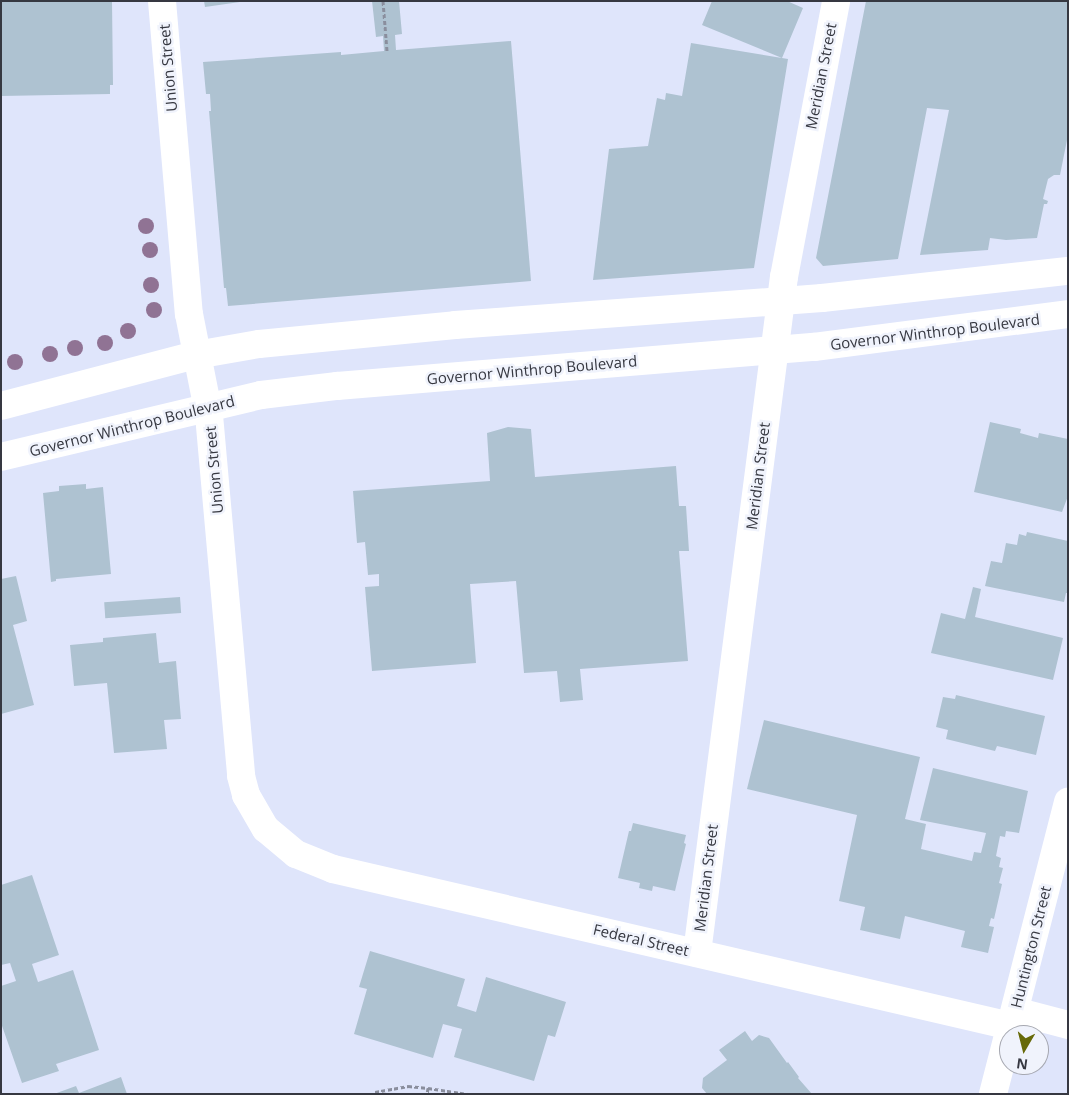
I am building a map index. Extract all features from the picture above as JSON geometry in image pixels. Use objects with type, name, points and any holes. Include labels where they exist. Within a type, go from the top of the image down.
[{"type":"street","name":"Union Street","points":[[162,1],[189,314],[213,452],[241,776],[246,795],[254,812],[266,829],[277,840]]},
{"type":"street","name":"Meridian Street","points":[[697,953],[774,351],[792,226],[836,1]]},
{"type":"street","points":[[1,406],[196,355],[259,344],[781,302],[1068,271]]},
{"type":"street","name":"Governor Winthrop Boulevard","points":[[1,457],[261,395],[336,386],[774,351],[975,328],[1068,314]]},
{"type":"street","name":"Huntington Street","points":[[993,1094],[1068,801]]},
{"type":"street","name":"Federal Street","points":[[277,840],[296,854],[333,869],[697,953],[1013,1019],[1068,1025]]},
{"type":"path","points":[[383,1],[387,51]]},
{"type":"path","points":[[375,1092],[408,1086],[468,1094]]},
{"type":"path","points":[[427,1094],[428,1088]]},
{"type":"building","points":[[1,1],[112,1],[113,85],[110,85],[110,94],[1,96]]},
{"type":"building","points":[[204,1],[240,1],[240,2],[205,7]]},
{"type":"building","points":[[372,1],[399,1],[402,34],[395,35],[396,50],[511,41],[531,281],[228,306],[226,288],[224,288],[209,111],[211,111],[210,94],[206,94],[203,62],[341,52],[341,55],[384,51],[383,36],[376,37]]},
{"type":"building","points":[[712,1],[787,1],[803,8],[782,58],[702,25]]},
{"type":"building","points":[[866,1],[1068,1],[1068,135],[1060,175],[1054,175],[1048,179],[1043,199],[1048,201],[1047,204],[1044,204],[1037,238],[1006,240],[990,238],[988,250],[920,255],[949,110],[927,108],[898,259],[823,266],[816,258]]},
{"type":"building","points":[[691,43],[788,59],[754,268],[593,280],[609,149],[648,146],[657,98],[665,100],[666,93],[682,96]]},
{"type":"building","points":[[990,422],[1021,429],[1020,433],[1038,438],[1039,433],[1068,439],[1068,496],[1062,512],[974,492]]},
{"type":"building","points":[[508,427],[531,429],[535,477],[676,466],[679,506],[686,506],[689,551],[679,551],[688,661],[580,669],[583,700],[560,702],[557,671],[524,673],[516,581],[470,584],[476,663],[372,671],[365,587],[379,586],[379,574],[368,575],[365,542],[357,543],[353,491],[490,481],[487,433]]},
{"type":"building","points":[[86,484],[86,489],[103,487],[111,574],[56,579],[56,581],[51,582],[43,493],[59,491],[59,486]]},
{"type":"building","points":[[1027,532],[1068,541],[1068,593],[1066,593],[1064,602],[985,586],[991,561],[1002,563],[1006,543],[1017,545],[1019,534],[1026,536]]},
{"type":"building","points":[[16,576],[27,621],[13,625],[34,705],[1,714],[1,579]]},
{"type":"building","points":[[973,587],[981,589],[975,617],[1063,638],[1053,680],[931,653],[941,613],[965,619]]},
{"type":"building","points":[[180,597],[181,613],[105,618],[104,602]]},
{"type":"building","points":[[156,633],[159,663],[176,661],[181,719],[164,720],[167,749],[114,753],[107,683],[74,686],[70,645],[103,642],[103,638]]},
{"type":"building","points":[[956,695],[1045,716],[1036,755],[997,746],[995,751],[946,739],[948,730],[936,727],[943,697],[955,699]]},
{"type":"building","points":[[764,720],[920,757],[905,819],[926,824],[921,849],[972,861],[974,852],[981,853],[986,833],[920,820],[933,768],[1028,791],[1019,833],[1006,831],[1005,837],[1000,836],[996,856],[1001,858],[999,867],[1003,868],[999,883],[1002,884],[994,919],[991,918],[989,926],[994,927],[988,953],[961,947],[965,931],[905,916],[900,939],[860,930],[865,907],[839,901],[857,815],[747,789]]},
{"type":"building","points":[[633,823],[686,835],[684,843],[686,844],[675,891],[653,886],[652,891],[639,888],[640,883],[618,878],[629,831],[631,831]]},
{"type":"building","points":[[32,875],[59,955],[32,964],[38,982],[73,970],[99,1050],[56,1064],[59,1071],[22,1083],[1,1023],[1,986],[16,981],[10,963],[1,965],[1,885]]},
{"type":"building","points":[[370,951],[465,979],[457,1006],[476,1012],[486,977],[566,1002],[555,1037],[548,1035],[534,1081],[454,1057],[462,1029],[443,1024],[433,1058],[354,1034],[367,989],[359,987]]},
{"type":"building","points":[[745,1031],[752,1041],[759,1035],[769,1038],[812,1094],[707,1094],[702,1088],[703,1078],[727,1060],[719,1050]]},
{"type":"building","points":[[121,1077],[127,1094],[54,1094],[76,1086],[79,1093]]}]
